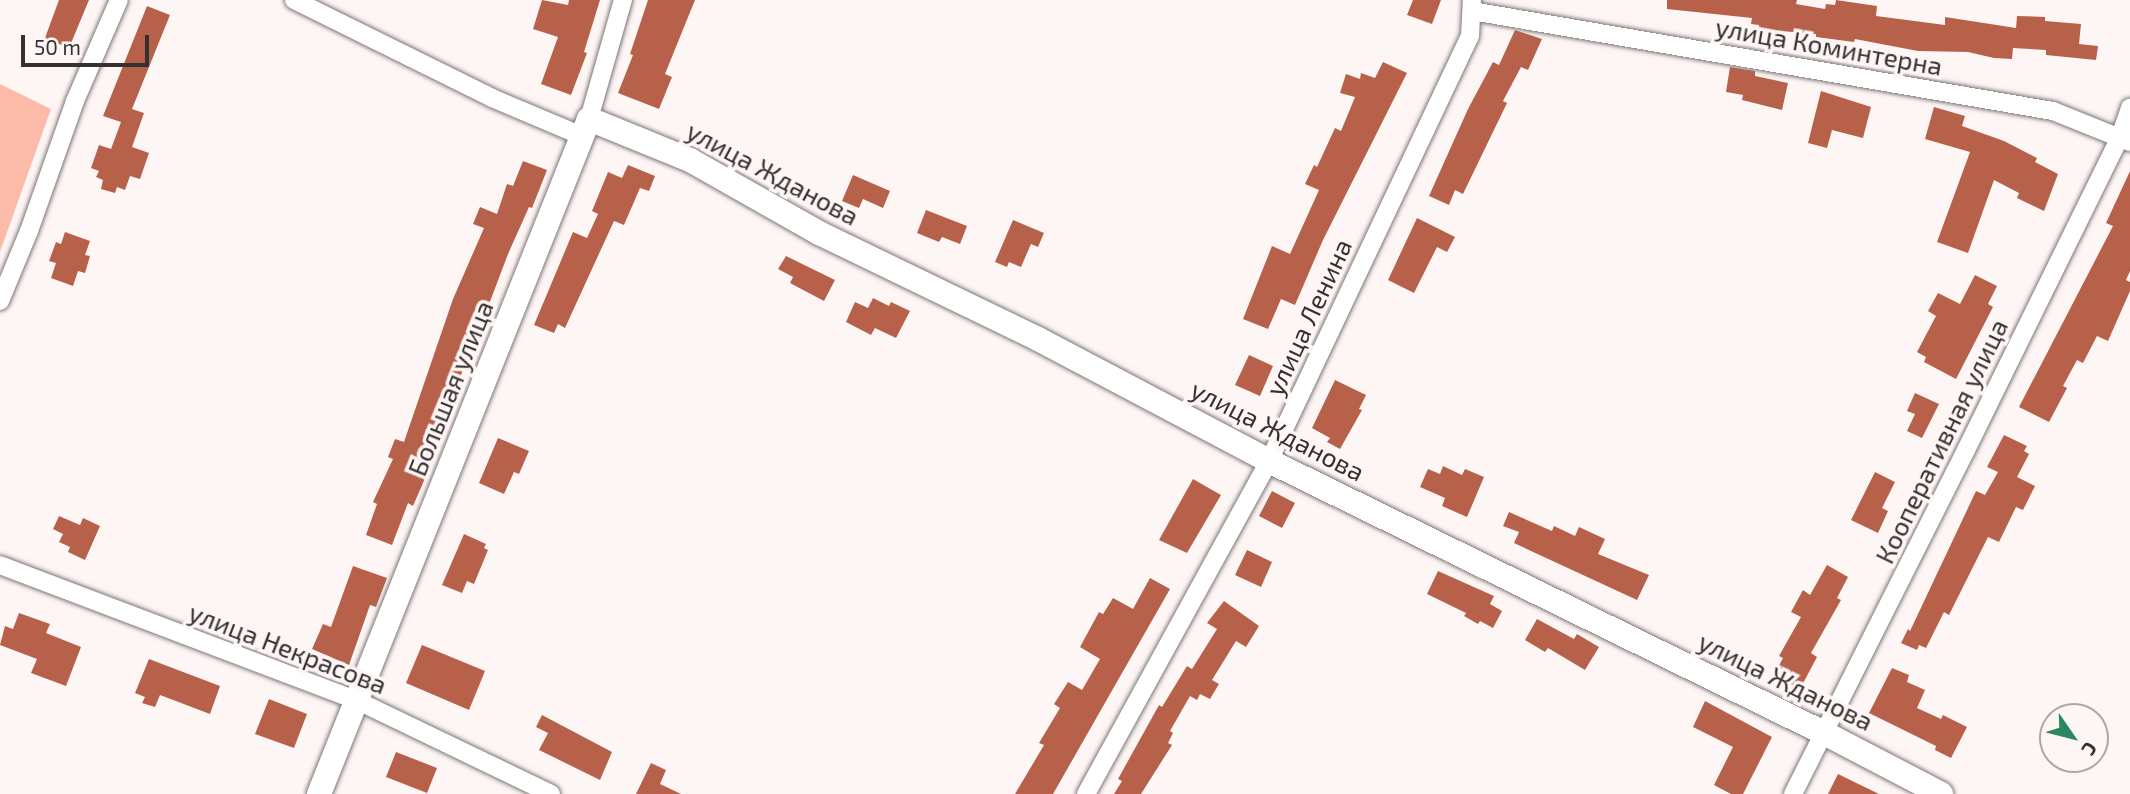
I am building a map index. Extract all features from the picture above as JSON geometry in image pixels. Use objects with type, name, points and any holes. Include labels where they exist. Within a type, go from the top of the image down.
[{"type":"street","points":[[0,301],[29,232],[75,101],[119,0]]},
{"type":"street","name":"улица Жданова","points":[[294,0],[492,98],[690,160],[819,233],[1038,339],[1269,461],[1824,733],[1941,794]]},
{"type":"street","name":"Большая улица","points":[[319,794],[586,127],[623,0]]},
{"type":"street","name":"улица Коминтерна","points":[[1472,6],[2053,111],[2125,139]]},
{"type":"street","name":"улица Ленина","points":[[1086,794],[1269,461],[1470,36],[1472,6]]},
{"type":"street","name":"Кооперативная улица","points":[[1793,794],[2125,139],[2130,108]]},
{"type":"street","name":"улица Некрасова","points":[[0,565],[358,701],[551,794]]},
{"type":"shaded area","points":[[0,84],[51,109],[0,252]]},
{"type":"building","points":[[59,0],[89,0],[69,48],[45,38]]},
{"type":"building","points":[[542,0],[568,5],[569,0],[600,0],[584,52],[587,53],[571,95],[541,84],[558,37],[533,29]]},
{"type":"building","points":[[648,0],[695,0],[665,74],[672,77],[659,109],[618,93],[633,55],[630,54]]},
{"type":"building","points":[[1413,0],[1441,0],[1432,24],[1407,15]]},
{"type":"building","points":[[1667,0],[1797,0],[1796,4],[1825,9],[1826,4],[1835,5],[1836,0],[1877,6],[1876,16],[1945,25],[1945,17],[2016,28],[2017,16],[2045,17],[2045,21],[2081,24],[2079,44],[2098,46],[2096,60],[2046,55],[2046,50],[2013,48],[2012,59],[1968,52],[1918,51],[1855,39],[1854,42],[1816,37],[1816,34],[1759,29],[1759,25],[1751,24],[1752,18],[1667,9]]},
{"type":"building","points":[[147,6],[170,15],[132,109],[144,113],[132,147],[149,153],[140,179],[130,176],[125,190],[117,187],[115,193],[101,189],[103,180],[96,177],[99,171],[91,168],[99,145],[111,149],[121,122],[103,116]]},
{"type":"building","points":[[1515,30],[1542,39],[1528,70],[1521,67],[1503,101],[1507,103],[1463,194],[1455,190],[1449,205],[1429,196],[1468,109],[1493,62],[1499,65]]},
{"type":"building","points":[[1383,62],[1407,73],[1323,240],[1295,305],[1281,299],[1268,329],[1243,319],[1272,246],[1290,254],[1319,190],[1305,184],[1314,165],[1317,167],[1335,128],[1341,131],[1355,97],[1340,93],[1346,74],[1360,79],[1361,73],[1375,78]]},
{"type":"building","points":[[1730,67],[1755,71],[1755,76],[1788,83],[1782,110],[1742,100],[1743,95],[1726,92]]},
{"type":"building","points":[[1821,91],[1871,107],[1863,138],[1832,130],[1827,148],[1808,143]]},
{"type":"building","points":[[1934,107],[1965,116],[1962,126],[2004,141],[2037,158],[2035,162],[2058,174],[2044,211],[2017,198],[2019,193],[1994,180],[1968,253],[1937,242],[1970,152],[1925,139]]},
{"type":"building","points":[[523,161],[547,170],[532,208],[529,207],[508,254],[486,312],[478,309],[465,346],[473,348],[441,419],[445,421],[423,483],[413,506],[408,503],[392,545],[366,535],[377,504],[373,502],[393,459],[388,457],[395,439],[404,442],[453,299],[484,228],[473,224],[480,207],[497,214],[507,184],[513,186]]},
{"type":"building","points":[[628,165],[655,176],[649,191],[640,188],[624,225],[614,221],[565,328],[558,324],[554,333],[534,325],[573,232],[587,238],[598,214],[592,211],[608,172],[622,178]]},
{"type":"building","points":[[2130,171],[2130,271],[2126,280],[2130,282],[2130,291],[2108,341],[2097,336],[2083,363],[2077,360],[2063,386],[2067,388],[2049,422],[2019,407],[2113,226],[2106,223]]},
{"type":"building","points":[[853,175],[890,191],[883,208],[863,199],[859,208],[842,201]]},
{"type":"building","points":[[926,210],[967,226],[960,244],[942,237],[939,242],[917,233]]},
{"type":"building","points":[[1417,218],[1455,237],[1447,252],[1437,247],[1414,293],[1388,280]]},
{"type":"building","points":[[1013,220],[1044,233],[1038,247],[1031,244],[1021,267],[1009,262],[1007,267],[995,262]]},
{"type":"building","points":[[65,232],[90,241],[85,255],[90,256],[85,273],[78,271],[73,286],[51,278],[56,263],[49,261],[56,242],[61,244]]},
{"type":"building","points":[[786,256],[835,280],[824,301],[790,283],[793,277],[778,269]]},
{"type":"building","points":[[1975,275],[1997,286],[1988,304],[1993,307],[1956,379],[1924,362],[1926,357],[1917,352],[1936,316],[1928,311],[1938,293],[1960,304]]},
{"type":"building","points":[[873,298],[889,306],[891,302],[910,311],[896,338],[875,328],[871,335],[846,322],[855,302],[868,308]]},
{"type":"building","points":[[1249,355],[1273,366],[1260,396],[1235,385]]},
{"type":"building","points":[[1335,380],[1366,395],[1359,409],[1362,410],[1340,449],[1327,442],[1330,438],[1312,428]]},
{"type":"building","points":[[1915,393],[1939,404],[1922,438],[1907,431],[1915,414],[1907,411]]},
{"type":"building","points":[[2004,435],[2027,446],[2024,451],[2029,454],[2017,477],[2035,486],[2023,510],[2016,507],[1999,542],[1988,537],[1949,615],[1944,612],[1926,648],[1919,645],[1917,650],[1901,643],[1908,629],[1910,631],[1976,491],[1985,495],[1998,472],[1987,467]]},
{"type":"building","points":[[498,438],[529,451],[519,474],[514,472],[504,494],[479,483]]},
{"type":"building","points":[[1443,466],[1462,475],[1465,469],[1484,477],[1467,517],[1442,506],[1445,498],[1420,487],[1428,469],[1440,474]]},
{"type":"building","points":[[1875,472],[1895,482],[1882,508],[1888,511],[1878,533],[1851,520]]},
{"type":"building","points":[[1193,479],[1221,495],[1187,553],[1159,540]]},
{"type":"building","points":[[1272,491],[1295,503],[1282,528],[1259,516]]},
{"type":"building","points":[[1509,512],[1552,531],[1554,526],[1575,536],[1579,527],[1605,539],[1598,554],[1649,575],[1637,600],[1514,543],[1519,532],[1503,526]]},
{"type":"building","points":[[59,516],[80,525],[83,518],[100,526],[85,560],[68,552],[70,547],[59,542],[63,534],[53,529]]},
{"type":"building","points":[[464,534],[486,544],[484,548],[488,550],[474,584],[467,581],[462,593],[442,585]]},
{"type":"building","points":[[1247,550],[1272,562],[1261,587],[1235,575]]},
{"type":"building","points":[[1827,565],[1848,577],[1837,598],[1841,600],[1811,653],[1817,657],[1800,689],[1774,675],[1783,658],[1779,656],[1801,617],[1791,612],[1803,590],[1810,595]]},
{"type":"building","points":[[353,566],[387,578],[376,607],[370,605],[349,665],[312,649],[323,624],[331,627]]},
{"type":"building","points":[[1438,571],[1494,596],[1490,604],[1502,611],[1493,628],[1480,621],[1478,624],[1464,616],[1466,613],[1427,594]]},
{"type":"building","points":[[1150,578],[1170,589],[1053,794],[1015,794],[1044,745],[1039,743],[1060,708],[1054,704],[1068,682],[1082,690],[1100,659],[1080,647],[1099,612],[1103,614],[1113,598],[1133,609]]},
{"type":"building","points":[[1224,601],[1259,626],[1246,647],[1236,641],[1212,680],[1219,684],[1210,699],[1200,694],[1197,700],[1190,696],[1170,731],[1173,733],[1168,743],[1172,745],[1141,794],[1114,794],[1122,781],[1118,779],[1159,705],[1162,707],[1187,666],[1192,669],[1217,629],[1207,623]]},
{"type":"building","points":[[19,613],[50,624],[46,633],[81,647],[66,686],[31,673],[37,659],[0,645],[5,626],[13,629]]},
{"type":"building","points":[[1537,619],[1574,639],[1577,634],[1599,647],[1585,670],[1548,648],[1545,652],[1525,640]]},
{"type":"building","points":[[422,645],[485,671],[469,710],[406,683]]},
{"type":"building","points":[[149,659],[220,686],[210,714],[160,695],[155,707],[142,703],[145,697],[135,693]]},
{"type":"building","points":[[1892,668],[1909,675],[1907,682],[1925,690],[1917,708],[1941,719],[1943,715],[1967,727],[1951,758],[1935,750],[1936,746],[1869,713]]},
{"type":"building","points":[[269,699],[307,714],[294,748],[255,734]]},
{"type":"building","points":[[1705,701],[1772,737],[1743,794],[1731,794],[1714,785],[1733,747],[1693,727]]},
{"type":"building","points":[[542,715],[612,752],[600,780],[539,750],[548,733],[536,727]]},
{"type":"building","points":[[396,752],[437,768],[427,793],[386,777]]},
{"type":"building","points":[[651,763],[666,770],[660,784],[681,794],[636,794]]},
{"type":"building","points":[[1838,774],[1879,794],[1828,794]]}]
